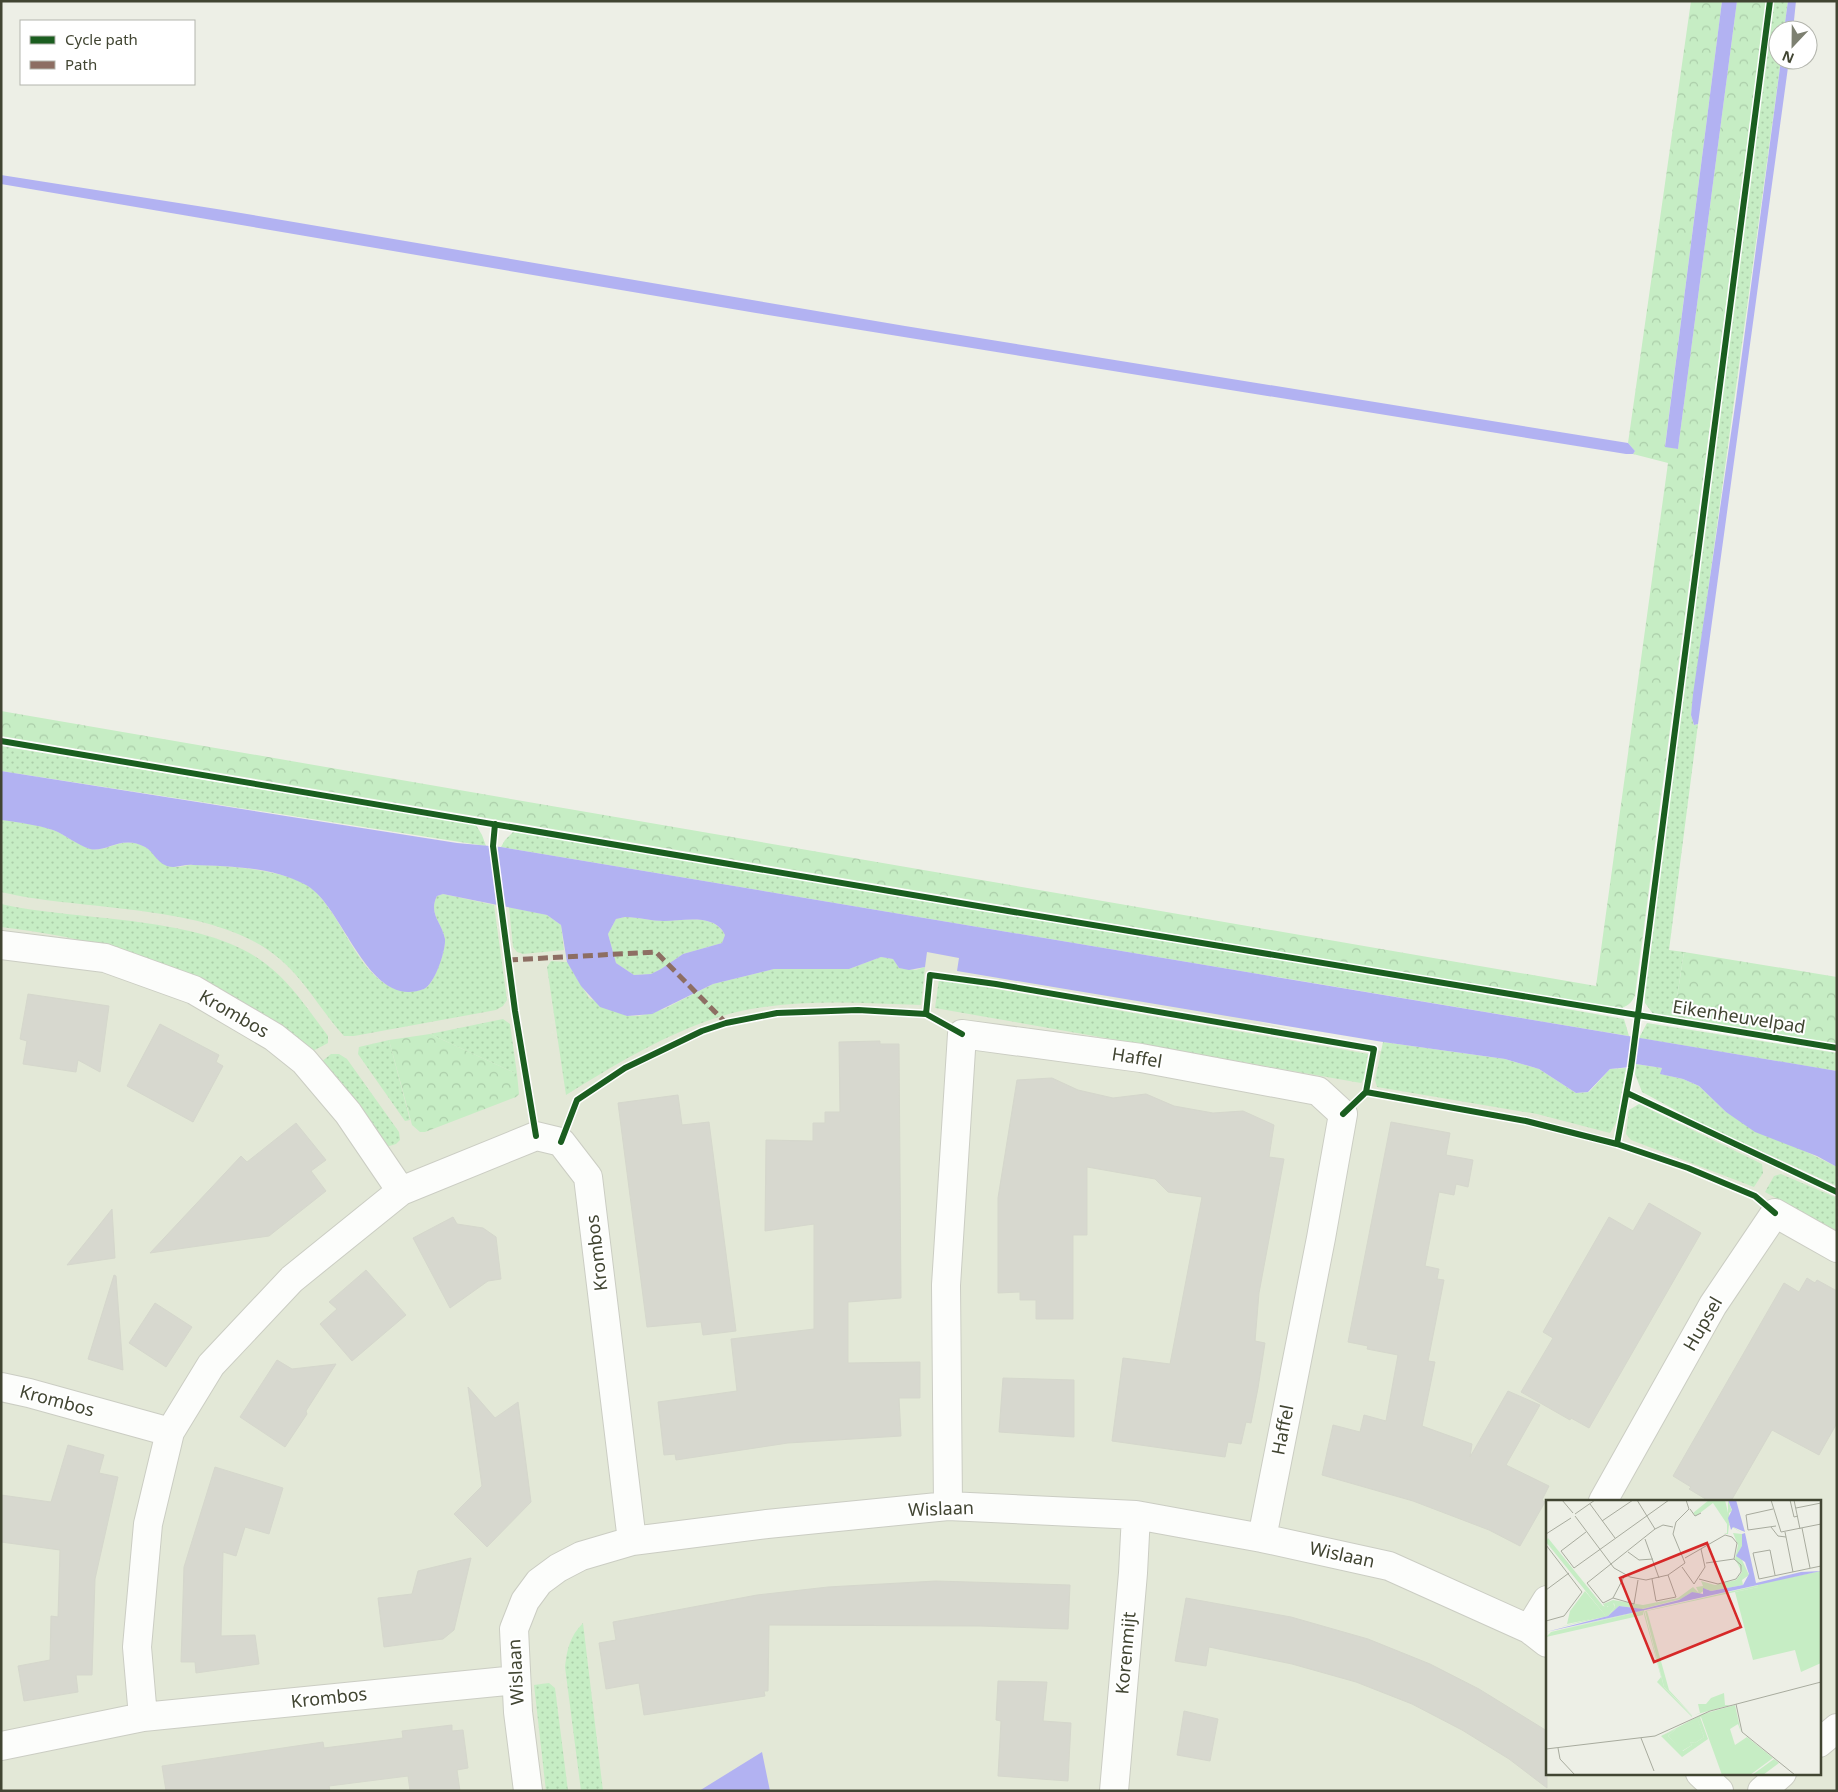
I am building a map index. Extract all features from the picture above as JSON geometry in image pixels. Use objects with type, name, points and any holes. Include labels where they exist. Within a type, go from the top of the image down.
[{"type":"street","name":"Krombos","points":[[1,945],[105,958],[194,990],[274,1037],[304,1061],[348,1113],[401,1191]]},
{"type":"street","name":"Haffel","points":[[948,1506],[946,1285],[962,1034],[1141,1058],[1318,1090],[1343,1114],[1321,1238],[1262,1538]]},
{"type":"street","name":"Krombos","points":[[143,1718],[137,1647],[148,1524],[170,1432],[211,1365],[292,1279],[401,1191],[536,1136],[561,1142],[588,1177],[632,1541]]},
{"type":"street","name":"Hupsel","points":[[1604,1500],[1713,1305],[1775,1213],[1837,1248]]},
{"type":"street","name":"Krombos","points":[[1,1387],[170,1432]]},
{"type":"street","name":"Wislaan","points":[[528,1791],[516,1680],[514,1629],[525,1601],[539,1582],[558,1568],[581,1556],[632,1541],[767,1524],[948,1506],[1136,1515],[1262,1538],[1389,1566],[1538,1636]]},
{"type":"street","name":"Korenmijt","points":[[1114,1791],[1133,1573],[1136,1515]]},
{"type":"street","points":[[1538,1636],[1546,1604]]},
{"type":"street","name":"Krombos","points":[[1,1746],[143,1718],[516,1680]]},
{"type":"street","points":[[1820,1742],[1837,1728]]},
{"type":"street","points":[[1701,1774],[1719,1791]]},
{"type":"street","points":[[1762,1791],[1781,1774]]},
{"type":"shaded area","points":[[1,816],[980,954],[1686,1125],[1837,1138],[1837,1791],[1,1791]]},
{"type":"green space","points":[[1691,1],[1722,1],[1665,446],[1678,449],[1737,1],[1766,1],[1635,995],[1631,1002],[1624,1007],[1618,1009],[1,736],[1,711],[1596,986],[1668,463],[1633,454],[1635,451],[1628,443]]},
{"type":"green space","points":[[1774,1],[1788,1],[1785,20],[1772,20]]},
{"type":"green space","points":[[1768,47],[1768,70],[1780,70],[1691,715],[1694,725],[1698,724],[1669,950],[1684,952],[1674,1017],[1653,1014],[1645,1003],[1644,991]]},
{"type":"green space","points":[[1,746],[476,825],[486,846],[1,771]]},
{"type":"green space","points":[[1,820],[47,828],[91,849],[103,849],[130,842],[148,849],[173,866],[235,867],[282,875],[296,880],[311,888],[324,901],[362,961],[372,973],[382,982],[394,988],[408,991],[418,991],[430,984],[442,957],[445,939],[434,908],[437,896],[443,894],[494,905],[507,1000],[503,1006],[496,1010],[354,1036],[344,1036],[290,969],[281,960],[254,941],[221,928],[185,918],[1,892]]},
{"type":"green space","points":[[513,832],[984,907],[1624,1019],[1629,1036],[501,847]]},
{"type":"green space","points":[[1,904],[32,910],[175,928],[209,936],[239,948],[266,964],[284,980],[328,1036],[328,1043],[309,1053],[239,1001],[184,972],[155,961],[94,943],[1,927]]},
{"type":"green space","points":[[509,907],[547,915],[561,925],[564,950],[523,954],[517,952],[513,947]]},
{"type":"green space","points":[[625,917],[659,921],[706,921],[720,928],[725,935],[722,943],[683,954],[651,974],[634,975],[616,963],[608,934],[616,919]]},
{"type":"green space","points":[[1684,952],[1837,977],[1837,1044],[1674,1017]]},
{"type":"green space","points":[[881,957],[893,959],[899,968],[916,970],[925,967],[921,1005],[814,1003],[772,1006],[727,1014],[679,1032],[631,1056],[566,1095],[547,967],[551,961],[567,962],[589,998],[627,1016],[639,1016],[664,1009],[713,984],[774,969],[849,969]]},
{"type":"green space","points":[[939,979],[1368,1054],[1364,1078],[1361,1083],[935,1008]]},
{"type":"green space","points":[[503,1019],[510,1024],[517,1074],[430,1034]]},
{"type":"green space","points":[[1647,1023],[1837,1053],[1837,1071],[1639,1038]]},
{"type":"green space","points":[[430,1034],[517,1074],[519,1094],[516,1097],[425,1132],[420,1132],[412,1125],[389,1040]]},
{"type":"green space","points":[[389,1040],[410,1120],[405,1121],[358,1054],[359,1047]]},
{"type":"green space","points":[[1383,1042],[1505,1059],[1539,1069],[1576,1093],[1589,1092],[1610,1069],[1626,1068],[1617,1121],[1610,1133],[1537,1114],[1377,1087],[1375,1080]]},
{"type":"green space","points":[[331,1054],[339,1054],[347,1059],[399,1132],[400,1140],[396,1144],[386,1147],[320,1063]]},
{"type":"green space","points":[[1636,1064],[1662,1068],[1661,1074],[1683,1079],[1699,1086],[1726,1112],[1837,1167],[1837,1186],[1692,1119],[1642,1092],[1635,1074]]},
{"type":"green space","points":[[1639,1104],[1762,1164],[1763,1173],[1754,1187],[1631,1140],[1626,1134],[1629,1110]]},
{"type":"green space","points":[[1781,1174],[1837,1198],[1837,1231],[1765,1192],[1774,1176]]},
{"type":"green space","points":[[583,1623],[603,1791],[581,1791],[565,1667],[570,1643]]},
{"type":"green space","points":[[549,1683],[555,1688],[568,1791],[546,1791],[534,1685]]},
{"type":"water","points":[[1722,1],[1737,1],[1678,449],[1665,447]]},
{"type":"water","points":[[1788,1],[1796,1],[1794,20],[1785,20]]},
{"type":"water","points":[[1780,70],[1788,70],[1698,724],[1694,725],[1691,715],[1693,694],[1736,399]]},
{"type":"water","points":[[1,175],[223,210],[905,326],[1628,443],[1635,451],[1633,454],[1626,454],[756,313],[1,184]]},
{"type":"water","points":[[1,771],[457,843],[501,847],[1837,1071],[1837,1167],[1817,1156],[1755,1132],[1726,1112],[1699,1086],[1683,1079],[1660,1074],[1662,1068],[1636,1064],[1631,1067],[1610,1069],[1588,1092],[1576,1093],[1539,1069],[1505,1059],[1383,1042],[957,971],[959,958],[927,952],[925,967],[909,970],[899,968],[893,959],[881,957],[849,969],[774,969],[713,984],[652,1014],[627,1016],[600,1007],[581,986],[567,962],[561,925],[547,915],[443,894],[437,896],[434,908],[445,939],[444,951],[436,974],[424,989],[404,992],[386,985],[371,970],[318,895],[304,884],[292,878],[250,868],[190,865],[170,867],[158,860],[148,849],[137,844],[129,842],[102,849],[90,849],[53,830],[1,820]],"holes":[[[625,917],[659,921],[706,921],[720,928],[725,935],[722,943],[683,954],[651,974],[634,975],[616,963],[608,934],[616,919]]]},
{"type":"water","points":[[762,1752],[770,1791],[699,1791]]},
{"type":"building","points":[[28,994],[109,1006],[100,1072],[78,1060],[76,1072],[23,1064],[27,1041],[20,1039]]},
{"type":"building","points":[[160,1024],[219,1055],[216,1062],[223,1066],[193,1122],[127,1086]]},
{"type":"building","points":[[880,1041],[880,1044],[899,1044],[901,1298],[848,1302],[848,1363],[920,1362],[920,1398],[899,1398],[901,1436],[788,1443],[676,1460],[675,1454],[664,1455],[658,1402],[737,1391],[731,1339],[814,1329],[814,1224],[765,1231],[766,1140],[813,1141],[813,1123],[825,1123],[825,1112],[840,1112],[839,1042]]},
{"type":"building","points":[[1052,1078],[1078,1090],[1113,1098],[1146,1094],[1174,1106],[1213,1113],[1243,1111],[1274,1125],[1269,1157],[1284,1159],[1259,1293],[1255,1341],[1265,1343],[1251,1423],[1246,1422],[1241,1444],[1228,1442],[1225,1457],[1112,1441],[1123,1358],[1170,1364],[1202,1197],[1168,1192],[1155,1179],[1087,1167],[1087,1235],[1073,1235],[1073,1319],[1036,1319],[1036,1300],[1020,1300],[1020,1292],[998,1293],[998,1198],[1017,1080]]},
{"type":"building","points":[[678,1095],[682,1125],[709,1122],[736,1331],[703,1335],[701,1322],[647,1327],[618,1103]]},
{"type":"building","points":[[1391,1122],[1450,1133],[1446,1155],[1473,1160],[1468,1187],[1456,1184],[1454,1195],[1439,1192],[1425,1266],[1439,1269],[1437,1279],[1444,1280],[1428,1361],[1435,1362],[1422,1426],[1472,1444],[1470,1457],[1508,1391],[1540,1405],[1506,1465],[1549,1486],[1542,1500],[1545,1502],[1520,1546],[1489,1530],[1413,1501],[1322,1475],[1333,1425],[1360,1432],[1364,1415],[1386,1421],[1398,1355],[1367,1349],[1368,1346],[1348,1342]]},
{"type":"building","points":[[296,1123],[326,1160],[311,1171],[326,1191],[269,1236],[150,1253],[241,1156],[247,1162]]},
{"type":"building","points":[[1649,1203],[1701,1233],[1589,1428],[1571,1418],[1570,1420],[1521,1392],[1553,1338],[1543,1332],[1609,1217],[1633,1231]]},
{"type":"building","points":[[112,1209],[115,1258],[67,1265],[89,1238]]},
{"type":"building","points":[[453,1217],[457,1224],[483,1228],[496,1237],[501,1279],[488,1281],[450,1308],[413,1238]]},
{"type":"building","points":[[366,1270],[406,1315],[352,1361],[320,1324],[337,1309],[329,1302]]},
{"type":"building","points":[[114,1275],[116,1276],[123,1370],[88,1359]]},
{"type":"building","points":[[1807,1278],[1815,1283],[1817,1280],[1837,1291],[1837,1423],[1819,1455],[1772,1430],[1732,1500],[1707,1500],[1673,1476],[1784,1283],[1799,1292]]},
{"type":"building","points":[[155,1303],[192,1327],[166,1367],[129,1343]]},
{"type":"building","points":[[277,1360],[292,1369],[336,1364],[285,1447],[240,1417]]},
{"type":"building","points":[[1003,1378],[1074,1380],[1074,1437],[999,1432]]},
{"type":"building","points":[[468,1387],[495,1418],[518,1402],[531,1502],[487,1547],[454,1514],[482,1486]]},
{"type":"building","points":[[68,1445],[104,1455],[99,1473],[118,1477],[95,1579],[92,1675],[76,1675],[78,1692],[24,1701],[18,1666],[50,1660],[51,1616],[58,1617],[60,1550],[1,1542],[1,1495],[51,1502]]},
{"type":"building","points":[[215,1467],[283,1488],[269,1534],[245,1527],[236,1556],[223,1552],[221,1636],[255,1635],[259,1664],[196,1673],[195,1662],[181,1662],[184,1567]]},
{"type":"building","points":[[471,1558],[454,1630],[443,1639],[384,1647],[378,1598],[412,1594],[418,1571]]},
{"type":"building","points":[[936,1581],[1070,1585],[1068,1629],[980,1626],[769,1625],[768,1691],[764,1691],[765,1696],[644,1715],[639,1683],[606,1689],[599,1643],[616,1640],[613,1622],[757,1595],[828,1587]]},
{"type":"building","points":[[1186,1598],[1291,1617],[1368,1639],[1430,1664],[1479,1689],[1546,1730],[1547,1788],[1509,1759],[1462,1730],[1412,1704],[1356,1682],[1292,1664],[1209,1647],[1206,1666],[1175,1661]]},
{"type":"building","points":[[998,1681],[1047,1682],[1043,1721],[1071,1723],[1068,1781],[998,1776],[1001,1721],[996,1720]]},
{"type":"building","points":[[1184,1711],[1218,1719],[1210,1761],[1177,1755]]},
{"type":"building","points":[[452,1725],[452,1731],[463,1730],[468,1768],[457,1770],[460,1791],[410,1791],[408,1776],[329,1786],[330,1791],[166,1791],[162,1766],[323,1742],[324,1748],[403,1738],[402,1731]]},
{"type":"marked path","points":[[508,960],[656,952],[726,1023]]},
{"type":"cycle path","points":[[1617,1144],[1631,1068],[1770,1]]},
{"type":"cycle path","name":"Eikenheuvelpad","points":[[1,741],[984,907],[1837,1048]]},
{"type":"cycle path","points":[[495,824],[493,846],[515,1011],[536,1136]]},
{"type":"cycle path","points":[[926,1014],[930,975],[996,984],[1374,1049],[1366,1092]]},
{"type":"cycle path","points":[[561,1142],[577,1100],[625,1068],[702,1031],[726,1023],[777,1013],[858,1010],[926,1014],[962,1034]]},
{"type":"cycle path","points":[[1343,1114],[1366,1092],[1526,1121],[1617,1144],[1688,1168],[1755,1196],[1775,1213]]},
{"type":"cycle path","points":[[1627,1093],[1837,1192]]}]
